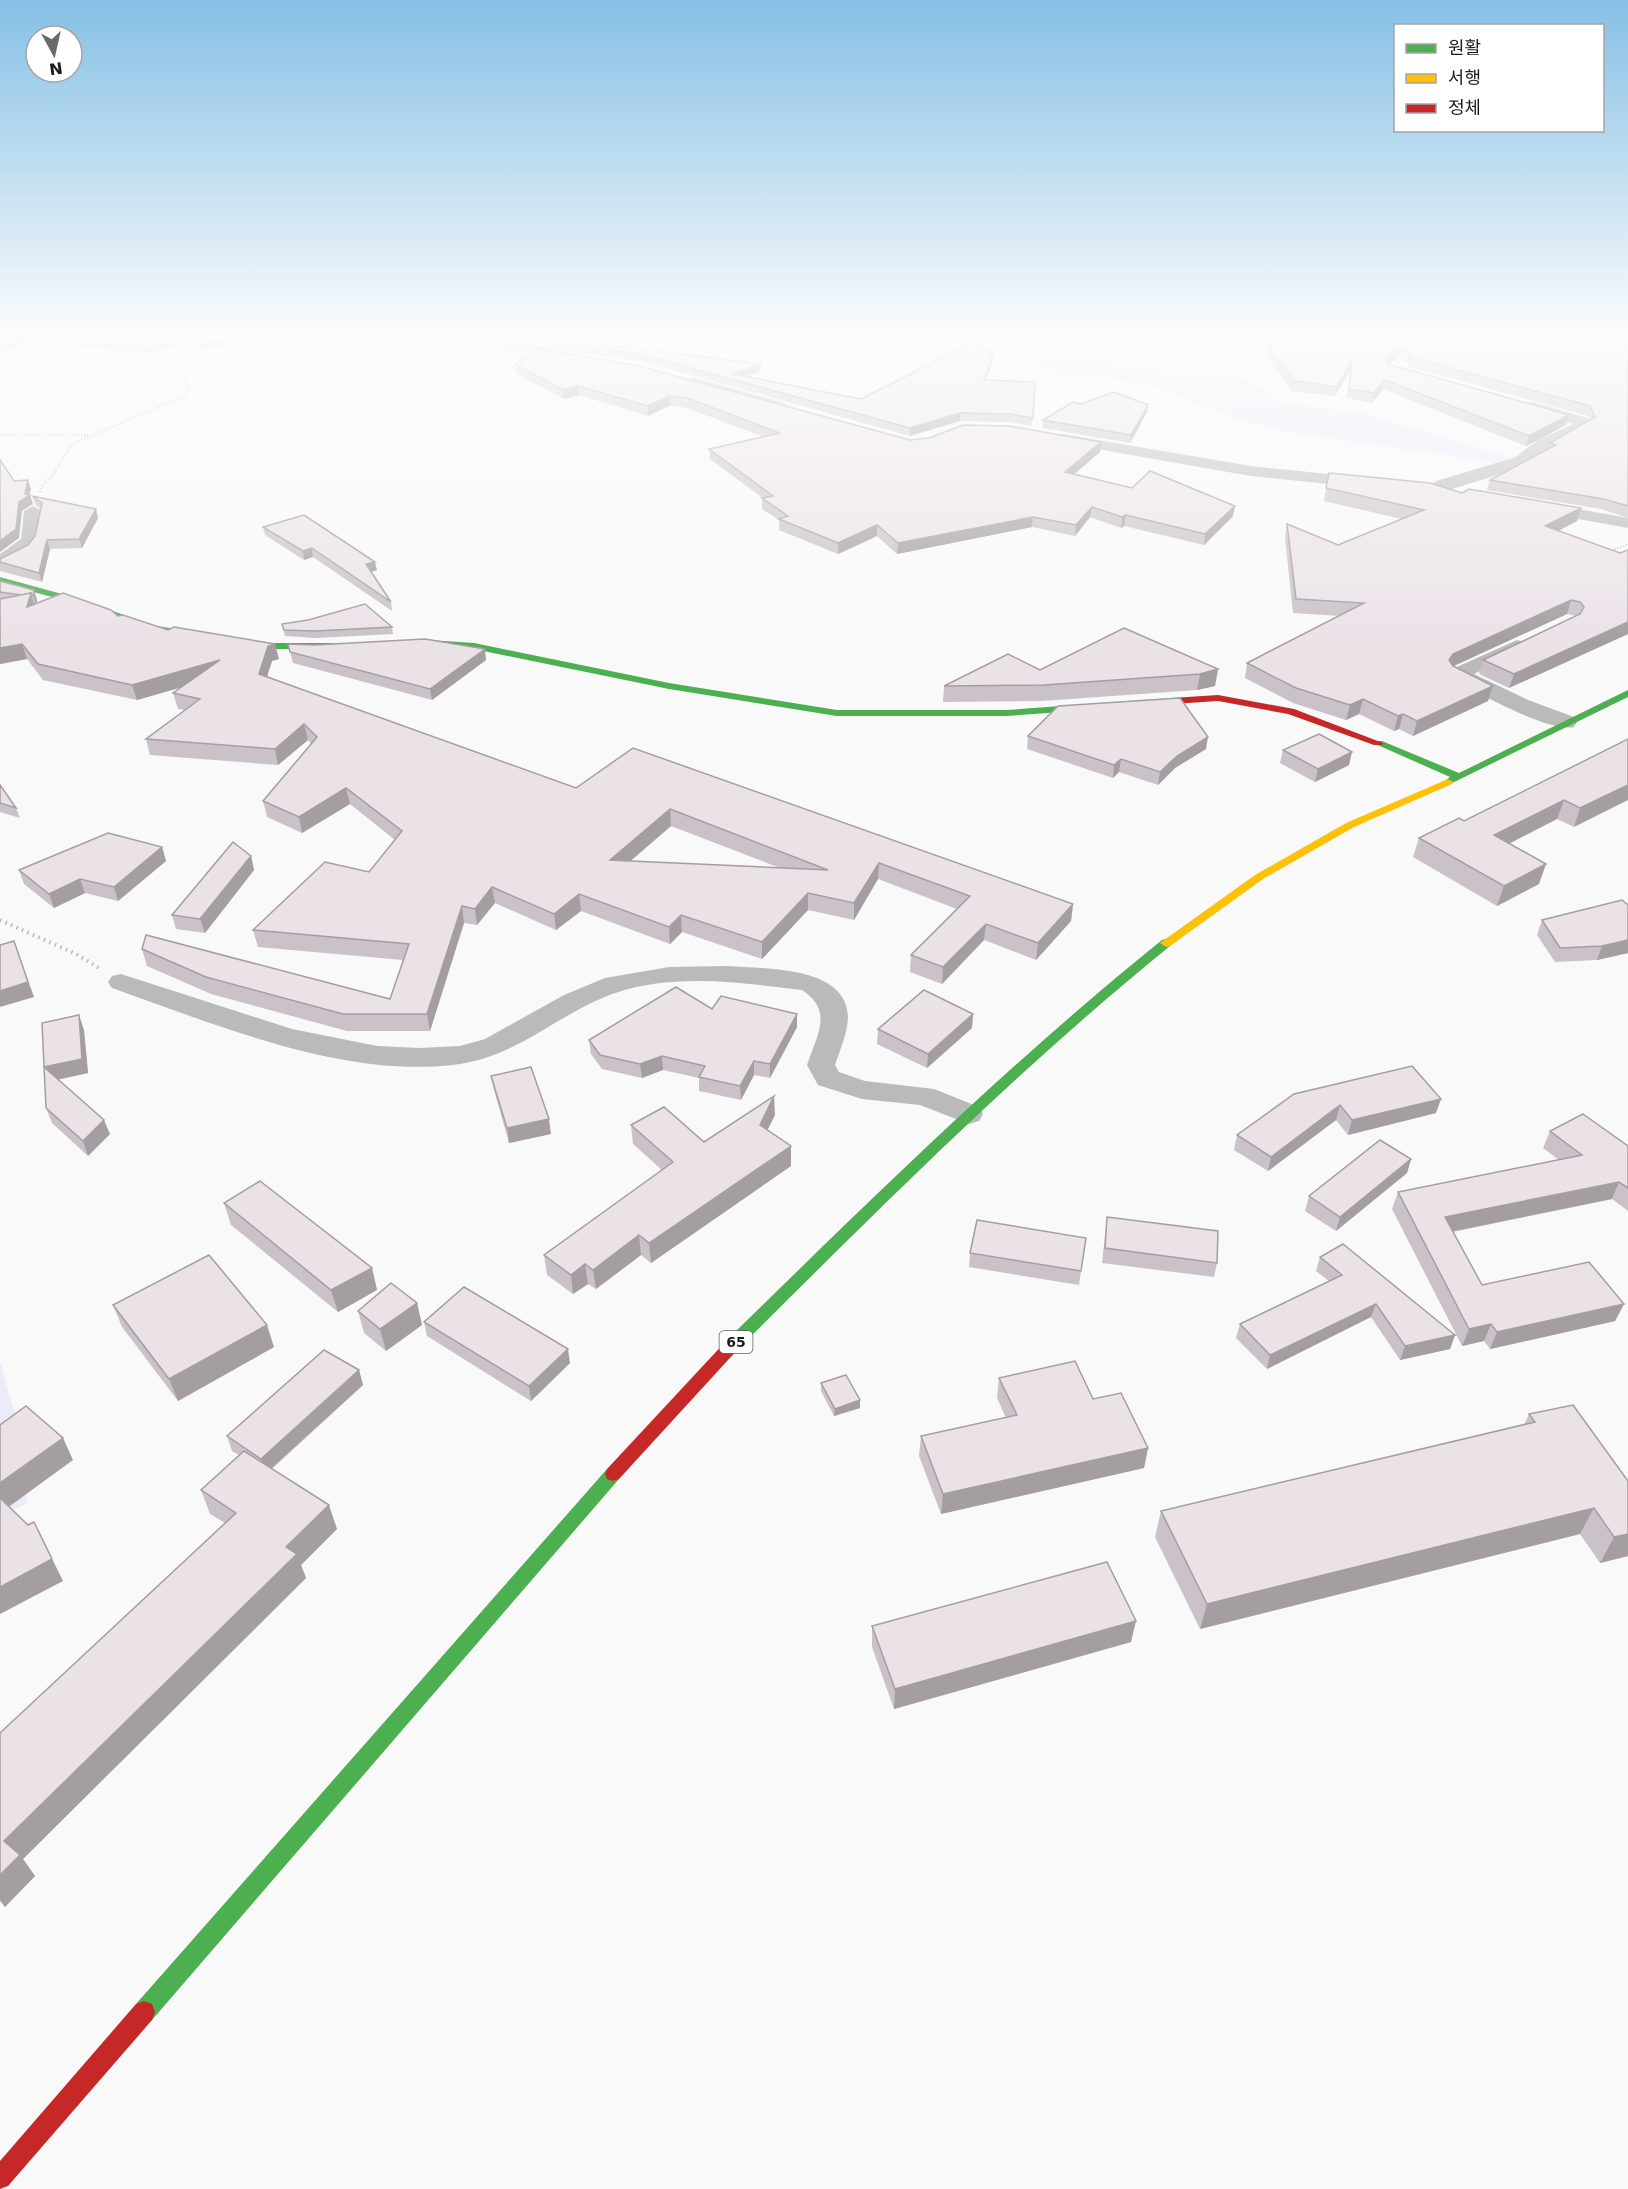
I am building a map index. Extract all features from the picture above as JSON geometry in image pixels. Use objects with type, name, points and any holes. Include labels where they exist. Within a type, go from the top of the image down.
[{"type":"main road","points":[[0,580],[81,602],[148,628],[270,646],[351,645]]},
{"type":"main road","points":[[396,643],[429,641],[474,646],[669,686],[837,713],[1006,713],[1218,698],[1290,711],[1346,730],[1460,777]]},
{"type":"main road","name":"65","points":[[0,2178],[592,1497],[724,1353],[969,1114],[1109,987],[1207,912],[1259,877],[1350,825],[1460,777],[1628,693]]},
{"type":"street","points":[[1069,439],[1270,474],[1387,484]]},
{"type":"street","points":[[1434,489],[1442,484],[1522,461],[1542,445],[1554,439]]},
{"type":"street","points":[[1416,487],[1469,495]]},
{"type":"street","points":[[1525,505],[1628,523]]},
{"type":"street","points":[[0,562],[23,548],[30,540],[33,511]]},
{"type":"street","points":[[1536,637],[1457,674],[1520,705],[1566,722]]},
{"type":"street","points":[[121,982],[238,1022],[370,1054],[414,1058],[459,1055],[493,1048],[590,993],[619,983],[702,974],[809,983],[823,990],[832,1000],[836,1015],[834,1031],[821,1065],[828,1078],[862,1090],[924,1095],[969,1114]]},
{"type":"path","points":[[33,511],[40,498],[42,485],[52,476],[72,444],[81,439]]},
{"type":"path","points":[[1599,555],[1628,545]]},
{"type":"path","points":[[0,920],[76,954],[121,982]]},
{"type":"shaded area","points":[[1336,439],[1450,439],[1503,455],[1515,465]]},
{"type":"shaded area","points":[[0,1362],[23,1441],[27,1503],[0,1518]]},
{"type":"building","points":[[753,439],[1085,439],[1101,442],[1065,472],[1132,488],[1150,471],[1235,506],[1205,534],[1126,515],[1122,517],[1092,507],[1076,525],[1033,517],[898,543],[877,525],[838,543],[779,519],[788,516],[762,498],[773,496],[709,449]]},
{"type":"building","points":[[1557,439],[1628,439],[1628,506],[1604,499],[1490,480],[1556,445],[1550,443]]},
{"type":"building","points":[[0,460],[14,481],[28,480],[25,494],[30,495],[19,502],[16,529],[0,541]]},
{"type":"building","points":[[1329,473],[1430,483],[1462,493],[1469,489],[1581,508],[1545,526],[1620,553],[1628,550],[1628,622],[1514,674],[1483,660],[1580,614],[1584,607],[1580,602],[1571,600],[1453,654],[1449,660],[1453,666],[1493,686],[1417,721],[1403,714],[1398,716],[1363,699],[1350,705],[1296,688],[1247,663],[1364,603],[1296,599],[1287,524],[1338,545],[1424,510],[1326,488]]},
{"type":"building","points":[[32,496],[96,509],[79,539],[47,540],[39,573],[0,562],[0,559],[28,545],[35,536],[42,503]]},
{"type":"building","points":[[304,515],[375,562],[366,564],[391,602],[312,548],[303,551],[263,527]]},
{"type":"building","points":[[0,581],[34,590],[33,596],[31,593],[22,595],[0,592]]},
{"type":"building","points":[[31,593],[27,607],[63,593],[111,610],[118,616],[123,615],[168,630],[174,627],[275,644],[268,646],[259,674],[576,788],[633,748],[1073,904],[1038,943],[986,924],[943,967],[911,955],[970,896],[879,863],[854,903],[808,893],[762,942],[681,915],[669,927],[579,894],[554,914],[492,887],[475,909],[462,906],[427,1014],[343,1014],[206,977],[142,949],[146,935],[390,999],[409,944],[253,930],[325,862],[369,872],[402,831],[346,788],[299,817],[263,801],[317,737],[304,724],[275,749],[146,739],[200,699],[173,693],[220,660],[132,685],[38,664],[22,644],[0,648],[0,599]],"holes":[[[670,809],[828,870],[610,860]]]},
{"type":"building","points":[[365,604],[392,627],[315,631],[284,630],[282,624],[308,620]]},
{"type":"building","points":[[1124,628],[1218,669],[1200,674],[1044,685],[944,686],[1008,654],[1040,670]]},
{"type":"building","points":[[425,639],[485,649],[430,689],[290,652],[288,644],[314,645]]},
{"type":"building","points":[[1180,698],[1208,737],[1177,756],[1160,772],[1121,759],[1114,765],[1028,736],[1058,706]]},
{"type":"building","points":[[1319,734],[1352,752],[1318,769],[1283,750]]},
{"type":"building","points":[[1628,739],[1628,785],[1580,808],[1564,800],[1494,835],[1546,864],[1504,886],[1419,838],[1459,818],[1464,821]]},
{"type":"building","points":[[0,785],[16,808],[0,803]]},
{"type":"building","points":[[108,833],[162,847],[114,887],[80,879],[49,894],[19,870]]},
{"type":"building","points":[[233,842],[251,856],[200,919],[172,915]]},
{"type":"building","points":[[1622,900],[1628,905],[1628,940],[1602,946],[1560,948],[1542,920]]},
{"type":"building","points":[[14,941],[28,982],[0,991],[0,945]]},
{"type":"building","points":[[676,987],[712,1009],[721,996],[797,1014],[770,1064],[754,1061],[740,1086],[699,1077],[705,1066],[662,1056],[640,1064],[600,1055],[589,1040]]},
{"type":"building","points":[[924,990],[973,1014],[928,1054],[878,1029]]},
{"type":"building","points":[[79,1015],[82,1059],[44,1067],[42,1023]]},
{"type":"building","points":[[1412,1066],[1441,1099],[1352,1120],[1340,1105],[1271,1157],[1237,1135],[1294,1094]]},
{"type":"building","points":[[44,1067],[104,1120],[83,1141],[46,1108]]},
{"type":"building","points":[[531,1067],[549,1119],[507,1128],[491,1076]]},
{"type":"building","points":[[774,1096],[760,1125],[791,1146],[649,1243],[639,1235],[593,1270],[585,1264],[571,1275],[544,1255],[673,1162],[631,1125],[664,1107],[704,1142]]},
{"type":"building","points":[[1583,1114],[1628,1146],[1628,1188],[1619,1182],[1445,1217],[1482,1285],[1589,1262],[1624,1304],[1497,1332],[1491,1324],[1469,1329],[1398,1192],[1582,1155],[1550,1131]]},
{"type":"building","points":[[1380,1140],[1411,1159],[1340,1217],[1309,1196]]},
{"type":"building","points":[[260,1181],[372,1268],[331,1290],[224,1203]]},
{"type":"building","points":[[1107,1217],[1218,1231],[1217,1263],[1105,1248]]},
{"type":"building","points":[[977,1220],[1086,1238],[1081,1271],[970,1253]]},
{"type":"building","points":[[1343,1244],[1455,1335],[1405,1346],[1376,1304],[1270,1355],[1240,1324],[1342,1275],[1320,1257]]},
{"type":"building","points":[[209,1255],[267,1325],[169,1379],[113,1305]]},
{"type":"building","points":[[391,1283],[417,1303],[380,1329],[358,1311]]},
{"type":"building","points":[[464,1287],[568,1349],[529,1386],[424,1322]]},
{"type":"building","points":[[324,1350],[359,1370],[261,1459],[227,1436]]},
{"type":"building","points":[[1075,1361],[1093,1399],[1121,1393],[1148,1448],[943,1494],[921,1436],[1017,1415],[999,1378]]},
{"type":"building","points":[[846,1375],[860,1400],[835,1409],[821,1383]]},
{"type":"building","points":[[1573,1405],[1628,1481],[1628,1534],[1614,1537],[1594,1508],[1207,1604],[1161,1511],[1535,1422],[1529,1414]]},
{"type":"building","points":[[26,1406],[63,1438],[0,1483],[0,1425]]},
{"type":"building","points":[[244,1451],[329,1505],[286,1547],[297,1554],[4,1841],[20,1855],[0,1875],[0,1733],[236,1513],[201,1490]]},
{"type":"building","points":[[0,1498],[28,1525],[34,1522],[52,1559],[0,1587]]},
{"type":"building","points":[[1107,1562],[1136,1621],[895,1689],[872,1626]]},
{"type":"traffic: fast","points":[[0,580],[81,602],[148,628],[270,646],[333,646]]},
{"type":"traffic: fast","points":[[414,642],[474,646],[669,686],[837,713],[1006,713],[1172,701]]},
{"type":"traffic: fast","points":[[1448,782],[1628,693]]},
{"type":"traffic: fast","points":[[1378,743],[1460,777]]},
{"type":"traffic: fast","points":[[733,1344],[997,1087],[1108,989],[1166,943]]},
{"type":"traffic: fast","points":[[144,2012],[613,1474]]},
{"type":"traffic: slow","points":[[1166,943],[1259,877],[1350,825],[1448,782]]},
{"type":"traffic: jam","points":[[1172,701],[1218,698],[1290,711],[1378,743]]},
{"type":"traffic: jam","points":[[613,1474],[733,1344]]},
{"type":"traffic: jam","points":[[0,2178],[144,2012]]}]
